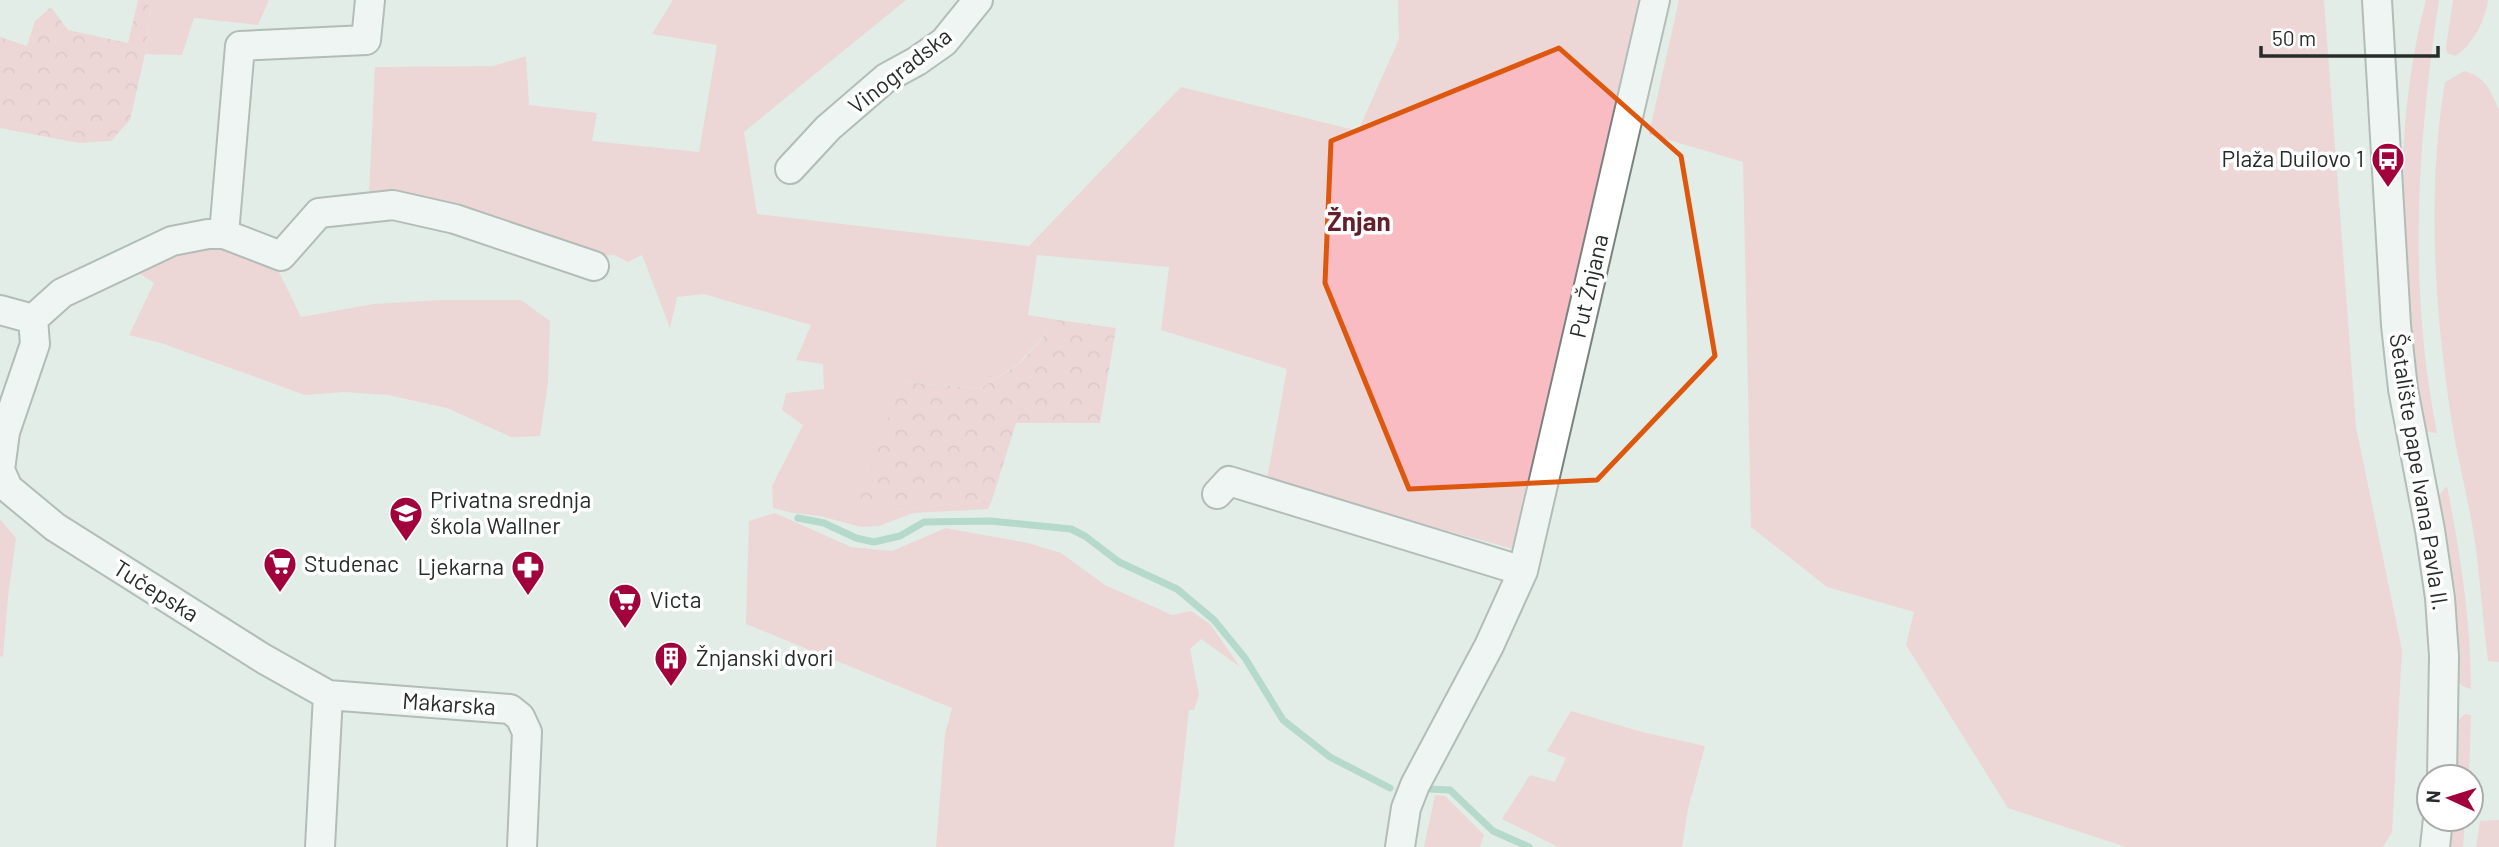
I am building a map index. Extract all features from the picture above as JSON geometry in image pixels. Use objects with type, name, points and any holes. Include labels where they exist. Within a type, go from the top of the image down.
[{"type":"street","points":[[224,234],[240,47],[366,40],[370,0]]},
{"type":"street","name":"Vinogradska","points":[[790,169],[828,128],[886,78],[944,42],[978,0]]},
{"type":"street","name":"Put Žnjana","points":[[1400,847],[1406,808],[1415,785],[1489,646],[1523,571],[1655,0]]},
{"type":"street","name":"Šetalište pape Ivana Pavla II.","points":[[2377,0],[2401,376],[2440,598],[2445,667],[2442,763]]},
{"type":"street","points":[[33,319],[62,293],[172,241],[208,234],[224,234],[281,256],[319,212],[393,205],[455,219],[594,266]]},
{"type":"street","points":[[0,310],[33,319]]},
{"type":"street","points":[[0,470],[5,432],[35,344],[33,319]]},
{"type":"street","name":"Tučepska","points":[[0,470],[8,488],[55,527],[264,659],[328,695]]},
{"type":"street","points":[[1217,494],[1229,481],[1523,571]]},
{"type":"street","points":[[320,847],[328,695]]},
{"type":"street","name":"Makarska","points":[[328,695],[510,709],[520,717],[527,732],[522,847]]},
{"type":"highlighted area","points":[[1559,48],[1681,156],[1715,356],[1597,480],[1409,489],[1325,283],[1331,141]]},
{"type":"green space","points":[[138,0],[146,0],[151,9],[145,54],[130,120],[111,141],[79,143],[0,128],[0,37],[27,46],[35,21],[51,7],[68,30],[128,43]]},
{"type":"green space","points":[[146,0],[269,0],[258,25],[194,18],[182,55],[145,54],[151,9]]},
{"type":"green space","points":[[673,0],[906,0],[744,132],[757,214],[1029,246],[1181,87],[1358,131],[1399,39],[1398,0],[1648,0],[1514,549],[1275,484],[1267,479],[1287,369],[1161,330],[1169,267],[1037,255],[1028,315],[1058,320],[1019,363],[981,388],[901,382],[861,499],[897,510],[992,500],[988,509],[913,513],[879,526],[861,527],[773,508],[772,486],[803,425],[782,410],[786,393],[824,389],[823,364],[796,360],[811,325],[704,294],[677,297],[670,328],[642,255],[628,262],[614,255],[584,256],[369,195],[375,67],[493,66],[526,56],[529,105],[597,113],[592,141],[699,152],[717,45],[652,34]]},
{"type":"green space","points":[[1679,0],[2324,0],[2356,427],[2402,650],[2392,832],[2383,847],[2126,847],[2008,808],[1906,645],[1914,612],[1827,587],[1751,527],[1743,162],[1649,134]]},
{"type":"green space","points":[[2426,0],[2439,0],[2421,163],[2419,270],[2422,324],[2437,433],[2419,431],[2406,303],[2402,229],[2408,96]]},
{"type":"green space","points":[[2453,0],[2488,0],[2477,32],[2455,56],[2447,53],[2446,47]]},
{"type":"green space","points":[[2464,71],[2482,81],[2490,90],[2499,110],[2499,662],[2488,661],[2476,550],[2453,430],[2441,343],[2435,256],[2436,169],[2445,82]]},
{"type":"green space","points":[[209,245],[259,260],[278,270],[301,317],[374,304],[442,300],[521,300],[550,321],[548,383],[540,436],[511,437],[447,408],[388,395],[344,392],[305,395],[161,343],[129,335],[154,283],[134,270],[173,250]]},
{"type":"green space","points":[[1058,320],[1116,328],[1100,423],[1016,423],[992,500],[897,510],[860,499],[901,382],[981,388],[1020,363]]},
{"type":"green space","points":[[2447,486],[2464,587],[2471,689],[2462,686],[2456,678],[2434,501]]},
{"type":"green space","points":[[775,513],[851,547],[892,551],[946,528],[1028,543],[1061,553],[1105,585],[1172,615],[1191,611],[1210,624],[1240,667],[1201,639],[1190,649],[1199,695],[1194,710],[1189,710],[1174,847],[936,847],[945,734],[952,708],[746,624],[749,521]]},
{"type":"green space","points":[[0,519],[16,538],[3,657],[0,656]]},
{"type":"green space","points":[[1571,711],[1642,732],[1705,746],[1688,809],[1682,847],[1558,847],[1502,819],[1530,775],[1555,782],[1566,758],[1547,751]]},
{"type":"green space","points":[[2465,714],[2471,715],[2469,763],[2454,763],[2455,723]]},
{"type":"green space","points":[[1435,795],[1445,796],[1484,835],[1480,847],[1424,847]]},
{"type":"green space","points":[[2499,820],[2499,847],[2476,847],[2478,833],[2485,833],[2485,821]]},
{"type":"green space","points":[[2448,833],[2464,833],[2463,847],[2446,847]]},
{"type":"waterway","points":[[798,518],[824,523],[856,538],[874,542],[900,536],[924,522],[990,521],[1071,529],[1085,536],[1119,562],[1177,589],[1214,620],[1245,658],[1283,720],[1330,757],[1390,788]]},
{"type":"waterway","points":[[1430,789],[1450,790],[1493,831],[1529,847]]},
{"type":"place","name":"Plaža Duilovo 1","points":[[2388,189]]},
{"type":"place","name":"Privatna srednja škola Wallner","points":[[406,543]]},
{"type":"place","name":"Studenac","points":[[280,594]]},
{"type":"place","name":"Ljekarna","points":[[528,597]]},
{"type":"place","name":"Victa","points":[[625,630]]},
{"type":"place","name":"Žnjanski dvori","points":[[671,688]]},
{"type":"district","name":"Žnjan","points":[[1359,222]]}]
